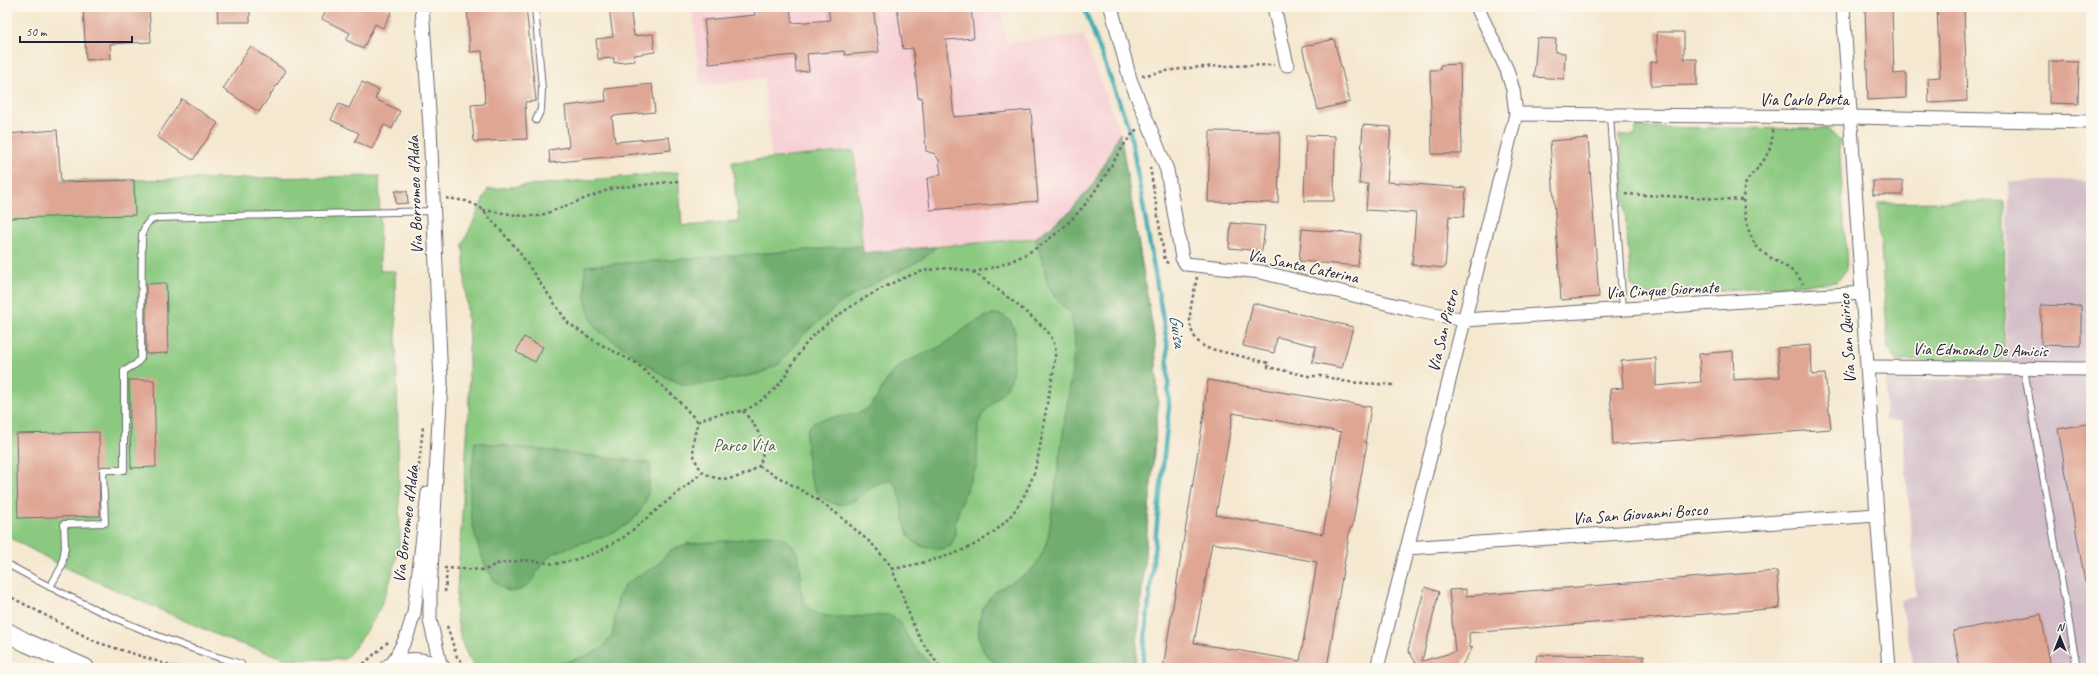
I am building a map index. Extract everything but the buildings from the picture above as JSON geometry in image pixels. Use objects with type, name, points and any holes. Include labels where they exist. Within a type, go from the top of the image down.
[{"type":"street","name":"Via Borromeo d'Adda","points":[[422,7],[434,204],[441,382],[430,591],[430,620],[441,668]]},
{"type":"street","name":"Via Santa Caterina","points":[[1111,7],[1130,79],[1167,170],[1182,258],[1186,264],[1192,266],[1261,272],[1414,310],[1465,320]]},
{"type":"street","points":[[1274,7],[1287,65]]},
{"type":"street","name":"Via San Pietro","points":[[1377,668],[1516,114],[1513,90],[1507,70],[1477,7]]},
{"type":"street","name":"Via San Quirico","points":[[1843,7],[1877,515],[1889,668]]},
{"type":"street","name":"Via Carlo Porta","points":[[1516,114],[1851,117],[2091,122]]},
{"type":"street","name":"Via Cinque Giornate","points":[[1465,320],[1862,294]]},
{"type":"street","name":"Via Edmondo De Amicis","points":[[1868,367],[2091,369]]},
{"type":"street","name":"Via Borromeo d'Adda","points":[[390,667],[407,636],[414,613],[441,382]]},
{"type":"street","name":"Via San Giovanni Bosco","points":[[1406,548],[1877,515]]},
{"type":"street","points":[[7,632],[27,643],[86,668]]},
{"type":"street","points":[[390,667],[414,661],[428,663],[441,668]]},
{"type":"lane","points":[[535,7],[542,89],[541,108],[536,120]]},
{"type":"lane","points":[[1610,116],[1623,310]]},
{"type":"lane","points":[[50,587],[62,566],[65,547],[64,524],[105,523],[103,470],[124,470],[124,371],[136,364],[141,358],[142,234],[145,224],[151,219],[157,218],[434,204]]},
{"type":"lane","points":[[2024,369],[2077,668]]},
{"type":"lane","points":[[7,564],[50,587],[162,637],[241,664]]},
{"type":"path","points":[[1130,79],[1175,69],[1287,65]]},
{"type":"path","points":[[1774,117],[1773,141],[1770,151],[1745,185],[1744,200],[1749,234],[1755,245],[1764,253],[1792,270],[1800,279],[1808,298]]},
{"type":"path","points":[[1133,122],[1138,134]]},
{"type":"path","points":[[698,422],[719,413],[743,412],[776,388],[806,344],[820,330],[868,298],[904,278],[941,268],[973,272],[1007,263],[1026,255],[1060,230],[1079,212],[1096,190],[1136,130]]},
{"type":"path","points":[[1149,165],[1165,261],[1171,266]]},
{"type":"path","points":[[483,210],[530,217],[539,216],[613,188],[678,181]]},
{"type":"path","points":[[1616,194],[1744,200]]},
{"type":"path","points":[[434,204],[466,200],[483,210],[517,249],[568,324],[596,342],[636,364],[678,400],[698,422]]},
{"type":"path","points":[[892,569],[938,560],[975,544],[991,534],[1003,525],[1015,511],[1034,472],[1053,374],[1055,344],[1046,330],[973,272]]},
{"type":"path","points":[[1191,273],[1198,275],[1189,323],[1192,333],[1202,346],[1269,363],[1268,367],[1308,376],[1323,376],[1347,382],[1394,385]]},
{"type":"path","points":[[698,422],[693,446],[695,458],[700,468],[704,472],[720,480],[729,479],[745,475],[758,466],[762,455],[760,434],[756,426],[743,412]]},
{"type":"path","points":[[417,488],[424,422]]},
{"type":"path","points":[[758,466],[815,498],[835,512],[873,545],[892,569],[913,624],[922,642],[941,668]]},
{"type":"path","points":[[445,600],[447,569],[484,570],[496,564],[525,560],[555,564],[598,552],[624,537],[704,472]]},
{"type":"path","points":[[7,595],[96,642],[172,666],[186,668]]},
{"type":"path","points":[[446,622],[457,657],[468,668]]},
{"type":"path","points":[[359,668],[393,637]]},
{"type":"shaded area","points":[[693,7],[1002,7],[1006,43],[1083,35],[1120,133],[1094,183],[1070,212],[1036,238],[863,253],[854,151],[771,157],[764,78],[699,85]]},
{"type":"shaded area","points":[[2091,180],[2091,668],[1913,668],[1901,600],[1916,597],[1902,421],[1885,420],[1886,381],[2005,378],[2009,182]]},
{"type":"green space","points":[[1636,127],[1828,129],[1839,140],[1847,269],[1837,282],[1642,296],[1631,284],[1619,135],[1635,135]]},
{"type":"green space","name":"Parco Vita","points":[[1120,133],[1155,342],[1158,406],[1135,668],[476,668],[471,662],[461,639],[456,607],[469,407],[469,344],[463,244],[488,189],[678,172],[682,226],[739,222],[732,162],[854,151],[863,253],[1035,238],[1070,212],[1094,183]]},
{"type":"green space","points":[[1120,133],[1155,342],[1158,406],[1135,668],[1006,668],[990,659],[984,651],[980,642],[979,622],[986,603],[992,595],[1033,568],[1039,560],[1045,547],[1049,532],[1075,348],[1074,329],[1069,312],[1055,297],[1048,284],[1036,238],[1070,212],[1094,183]]},
{"type":"green space","points":[[379,176],[380,271],[395,271],[400,541],[392,575],[382,604],[367,631],[345,659],[289,660],[226,639],[62,566],[7,536],[7,182]]},
{"type":"green space","points":[[2005,201],[2004,360],[1897,361],[1888,347],[1878,203]]},
{"type":"green space","points":[[862,246],[863,253],[936,247],[928,255],[915,263],[860,291],[838,305],[803,335],[779,364],[759,374],[693,386],[682,384],[663,376],[598,330],[593,323],[587,308],[585,292],[585,266]]},
{"type":"green space","points":[[996,314],[1004,316],[1011,322],[1015,332],[1012,377],[1005,390],[982,415],[978,426],[977,465],[963,497],[955,524],[955,536],[951,546],[935,549],[924,547],[915,543],[909,536],[906,528],[900,498],[897,488],[892,481],[876,485],[849,503],[841,505],[825,499],[819,494],[814,488],[809,473],[806,437],[809,427],[820,420],[852,415],[865,410],[874,402],[892,373],[902,364],[946,343],[980,319]]},
{"type":"green space","points":[[475,442],[650,463],[650,482],[648,493],[642,508],[633,519],[622,528],[553,554],[547,558],[532,580],[523,589],[516,591],[505,590],[496,582],[481,556],[470,510],[470,492]]},
{"type":"green space","points":[[764,535],[785,539],[791,544],[796,552],[799,560],[802,594],[808,608],[821,615],[839,617],[891,616],[899,622],[915,648],[934,668],[546,668],[586,656],[601,649],[612,636],[618,598],[625,584],[656,566],[670,550],[687,544],[736,540]]},
{"type":"waterway","name":"Guisa","points":[[1084,7],[1130,131],[1167,342],[1169,407],[1142,668]]}]
